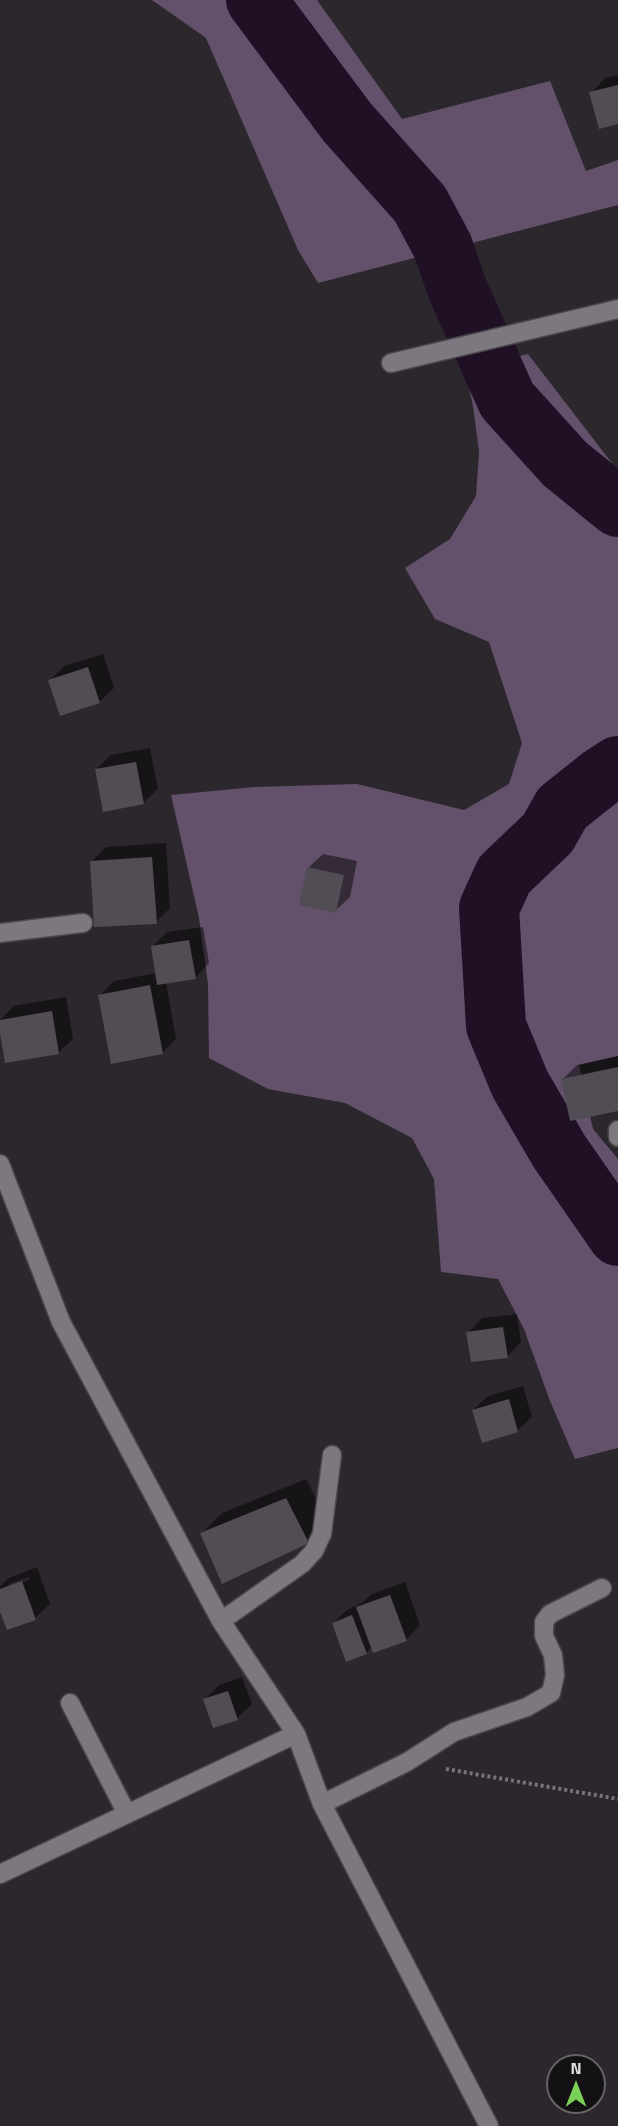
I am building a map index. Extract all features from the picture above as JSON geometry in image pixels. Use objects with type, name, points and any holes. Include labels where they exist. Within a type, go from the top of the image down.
[{"type":"street","points":[[391,363],[618,309]]},
{"type":"street","points":[[0,933],[82,922]]},
{"type":"street","points":[[618,1130],[618,1137]]},
{"type":"street","points":[[0,1164],[61,1322],[221,1621],[296,1734],[322,1804],[489,2126]]},
{"type":"street","points":[[221,1621],[302,1564],[315,1551],[322,1534],[332,1455]]},
{"type":"street","points":[[322,1804],[407,1762],[454,1732],[527,1707],[551,1693],[555,1675],[553,1655],[544,1636],[544,1622],[550,1614],[602,1588]]},
{"type":"street","points":[[70,1703],[127,1814]]},
{"type":"street","points":[[0,1874],[296,1734]]},
{"type":"path","points":[[407,1762],[618,1799]]},
{"type":"shaded area","points":[[152,0],[317,0],[402,119],[550,81],[586,171],[618,160],[618,205],[318,283],[298,250],[206,38]]},
{"type":"shaded area","points":[[528,354],[618,471],[618,1056],[579,1065],[593,1129],[618,1159],[618,1448],[575,1459],[550,1401],[524,1329],[498,1279],[441,1272],[434,1179],[412,1138],[345,1103],[268,1089],[209,1058],[208,984],[199,918],[171,795],[255,787],[357,784],[464,810],[509,784],[522,743],[489,642],[435,619],[405,568],[450,539],[476,496],[479,452],[465,369]]},
{"type":"building","points":[[618,85],[618,124],[599,129],[589,92]]},
{"type":"building","points":[[88,667],[100,703],[60,716],[48,680]]},
{"type":"building","points":[[136,762],[144,804],[103,812],[95,769]]},
{"type":"building","points":[[152,857],[157,924],[94,927],[90,861]]},
{"type":"building","points":[[307,867],[344,875],[336,913],[299,905]]},
{"type":"building","points":[[189,940],[196,979],[157,985],[151,946]]},
{"type":"building","points":[[150,985],[163,1054],[111,1064],[98,995]]},
{"type":"building","points":[[52,1011],[59,1054],[5,1063],[0,1020]]},
{"type":"building","points":[[618,1067],[618,1111],[570,1121],[561,1079]]},
{"type":"building","points":[[503,1327],[508,1358],[471,1362],[466,1332]]},
{"type":"building","points":[[509,1399],[518,1432],[482,1443],[472,1410]]},
{"type":"building","points":[[286,1498],[309,1543],[222,1584],[200,1533]]},
{"type":"building","points":[[22,1581],[36,1620],[7,1630],[0,1612],[0,1589]]},
{"type":"building","points":[[390,1595],[407,1641],[373,1653],[356,1607]]},
{"type":"building","points":[[352,1615],[367,1654],[346,1662],[332,1623]]},
{"type":"building","points":[[228,1691],[238,1720],[213,1728],[203,1699]]},
{"type":"waterway","points":[[256,0],[347,122],[420,204],[443,247],[457,288],[507,400],[565,464],[618,507]]},
{"type":"waterway","points":[[618,766],[562,808],[548,833],[504,875],[489,908],[496,1026],[520,1084],[559,1151],[618,1236]]}]
